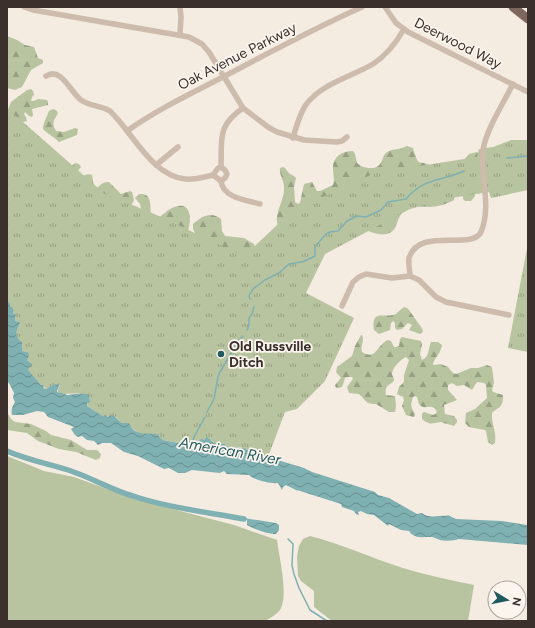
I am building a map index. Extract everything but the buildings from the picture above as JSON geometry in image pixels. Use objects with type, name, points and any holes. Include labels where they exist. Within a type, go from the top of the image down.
[{"type":"main road","points":[[513,7],[528,19]]},
{"type":"street","points":[[24,7],[33,10],[180,34],[194,39],[206,48],[225,76],[243,108],[268,128],[293,138],[314,141],[337,142],[342,141],[347,137]]},
{"type":"street","points":[[180,7],[180,34]]},
{"type":"street","name":"Oak Avenue Parkway","points":[[127,131],[161,109],[276,48],[362,7]]},
{"type":"street","name":"Deerwood Way","points":[[385,7],[391,18],[404,29],[528,92]]},
{"type":"street","points":[[293,138],[302,112],[311,99],[324,89],[381,58],[396,42],[404,29]]},
{"type":"street","points":[[46,76],[53,74],[60,76],[78,97],[85,102],[110,111],[156,164],[168,174],[184,179],[191,179],[213,175],[218,168],[221,167]]},
{"type":"street","points":[[410,276],[409,260],[418,246],[427,241],[476,237],[480,233],[485,212],[483,163],[484,148],[488,134],[513,84]]},
{"type":"street","points":[[221,167],[224,126],[234,114],[243,108]]},
{"type":"street","points":[[156,164],[178,147]]},
{"type":"street","points":[[221,167],[226,170],[227,174],[221,181]]},
{"type":"street","points":[[213,175],[221,181],[223,188],[228,194],[260,204]]},
{"type":"street","points":[[342,306],[353,282],[359,277],[366,274],[392,278],[410,276],[419,280],[436,297],[446,302],[509,315]]},
{"type":"green space","points":[[7,36],[25,45],[34,47],[38,58],[43,60],[43,63],[31,70],[22,87],[15,90],[7,88]]},
{"type":"green space","points":[[31,89],[34,95],[31,101],[38,99],[47,100],[48,105],[32,109],[32,117],[25,112],[24,114],[27,121],[20,123],[7,112],[11,102],[27,90]]},
{"type":"green space","points":[[7,108],[105,194],[150,212],[244,256],[292,211],[375,173],[477,157],[479,149],[493,147],[511,140],[528,140],[528,190],[491,198],[489,192],[451,198],[410,209],[325,254],[306,293],[354,318],[325,381],[297,409],[285,412],[268,457],[255,455],[240,447],[229,447],[224,444],[214,443],[211,440],[204,440],[201,438],[200,440],[194,442],[183,441],[178,443],[163,440],[157,434],[140,434],[122,423],[116,417],[103,416],[87,406],[90,398],[86,394],[58,393],[60,385],[44,389],[45,387],[37,382],[29,373],[28,370],[31,363],[27,360],[28,352],[22,351],[22,342],[16,335],[19,322],[15,321],[16,315],[13,314],[14,310],[10,307],[10,303],[7,300]]},
{"type":"green space","points":[[53,109],[58,113],[53,123],[56,131],[64,132],[75,128],[78,129],[77,135],[59,142],[43,129],[44,122],[49,111]]},
{"type":"green space","points":[[407,146],[413,148],[418,161],[433,167],[463,161],[469,154],[477,152],[480,157],[474,190],[475,196],[471,201],[465,201],[463,199],[463,194],[455,194],[454,200],[442,205],[409,208],[402,213],[396,226],[390,233],[378,234],[366,230],[168,274],[198,239],[193,229],[193,224],[210,215],[214,215],[221,219],[222,231],[225,236],[244,238],[254,244],[255,250],[278,226],[277,216],[284,192],[284,184],[280,173],[280,168],[284,167],[296,178],[294,187],[295,202],[298,204],[300,203],[304,184],[312,182],[317,191],[333,185],[334,161],[338,156],[345,152],[353,151],[359,165],[375,168],[380,164],[384,155],[388,151]]},
{"type":"green space","points":[[75,163],[79,164],[81,167],[77,172],[77,178],[80,179],[87,174],[92,175],[94,187],[88,192],[89,194],[92,194],[101,184],[106,182],[109,182],[121,194],[130,191],[132,192],[134,200],[127,214],[134,219],[143,216],[140,204],[135,198],[139,194],[146,195],[148,197],[150,200],[151,215],[158,218],[172,208],[183,206],[186,208],[189,211],[190,216],[188,231],[181,232],[179,234],[182,244],[191,256],[190,259],[184,260],[174,253],[169,252],[152,255],[147,253],[143,247],[130,242],[134,232],[124,232],[120,227],[119,218],[110,218],[107,225],[97,222],[93,217],[92,208],[85,205],[76,194],[67,192],[66,189],[68,186],[76,187],[76,184],[72,182],[58,182],[46,175],[46,170],[49,168],[52,167],[63,170]]},
{"type":"green space","points":[[528,243],[528,352],[508,348]]},
{"type":"green space","points":[[404,307],[409,310],[423,330],[422,333],[420,334],[409,330],[412,325],[408,323],[402,329],[397,330],[393,321],[391,323],[390,330],[379,334],[374,330],[374,319],[376,317],[396,314]]},
{"type":"green space","points":[[361,335],[363,339],[362,352],[371,355],[388,340],[391,341],[394,347],[399,346],[400,339],[402,337],[421,341],[422,344],[420,354],[422,360],[428,355],[431,342],[438,342],[442,345],[433,364],[441,364],[448,367],[453,373],[456,374],[471,368],[478,368],[487,365],[492,367],[494,383],[492,390],[493,392],[503,395],[503,400],[500,407],[492,413],[495,443],[492,445],[488,442],[485,430],[469,427],[465,423],[466,413],[475,409],[487,398],[486,385],[484,383],[477,382],[472,390],[464,385],[457,386],[452,383],[448,385],[448,390],[457,400],[444,405],[445,414],[454,416],[457,420],[454,426],[441,422],[430,423],[422,419],[422,414],[424,412],[433,415],[437,412],[433,407],[421,406],[417,397],[415,396],[413,397],[411,405],[415,414],[414,417],[406,415],[402,406],[404,400],[403,397],[397,394],[399,387],[404,382],[404,375],[409,360],[406,357],[395,367],[392,372],[394,380],[386,388],[386,395],[395,396],[395,412],[389,412],[376,404],[368,403],[359,394],[349,393],[347,387],[353,379],[352,377],[345,378],[342,387],[336,388],[335,385],[341,378],[336,372],[337,367],[352,356]]},
{"type":"green space","points":[[7,404],[8,414],[15,422],[31,424],[51,435],[71,440],[87,450],[97,450],[101,454],[100,458],[96,460],[76,452],[59,449],[38,441],[27,433],[7,430]]},
{"type":"green space","points":[[7,456],[44,471],[74,477],[138,500],[234,525],[277,540],[284,586],[283,604],[280,610],[265,621],[7,621]]},
{"type":"green space","points":[[310,536],[403,568],[474,585],[468,621],[332,621],[314,607],[314,591],[301,581],[298,576],[297,557],[299,546],[303,539]]},
{"type":"water","name":"American River","points":[[7,300],[10,303],[10,307],[14,310],[13,314],[16,314],[15,321],[20,322],[17,330],[17,337],[22,342],[22,351],[28,352],[29,355],[27,360],[32,364],[28,370],[41,385],[43,385],[44,389],[60,383],[57,391],[58,393],[68,395],[81,393],[89,395],[90,402],[87,406],[103,416],[106,415],[107,417],[113,415],[122,423],[129,423],[137,432],[157,434],[163,440],[178,443],[185,439],[194,443],[201,438],[204,440],[207,437],[214,443],[224,444],[229,447],[244,448],[256,455],[268,457],[304,468],[312,472],[375,492],[378,495],[389,498],[417,514],[422,513],[428,516],[448,515],[456,519],[502,521],[528,525],[528,545],[459,539],[445,541],[432,537],[416,536],[411,534],[409,531],[401,530],[389,524],[388,526],[374,515],[361,511],[358,512],[359,515],[354,511],[342,507],[341,504],[297,490],[298,491],[286,485],[282,490],[278,483],[263,481],[249,475],[227,474],[224,471],[220,473],[192,470],[185,473],[178,473],[169,468],[164,469],[138,456],[124,452],[111,443],[102,443],[98,445],[94,441],[87,440],[82,436],[78,437],[71,429],[74,427],[48,417],[44,412],[37,411],[23,415],[12,415],[12,408],[15,402],[13,398],[14,393],[8,382],[7,372]]},
{"type":"water","points":[[244,518],[276,523],[279,525],[279,530],[276,534],[261,531],[247,525],[247,520]]},
{"type":"waterway","points":[[507,158],[528,156]]},
{"type":"waterway","points":[[250,299],[249,296],[253,289],[265,280],[279,273],[289,264],[302,262],[315,256],[315,247],[326,234],[338,231],[347,221],[357,216],[366,217],[381,210],[388,202],[406,199],[419,187],[464,171]]},
{"type":"waterway","points":[[247,330],[249,318],[254,307]]},
{"type":"waterway","points":[[207,412],[214,399],[220,372],[239,340],[243,336]]},
{"type":"waterway","name":"American River","points":[[192,444],[194,437],[205,417]]},
{"type":"waterway","points":[[7,451],[22,457],[71,471],[117,491],[147,500],[174,507],[244,519]]},
{"type":"waterway","points":[[288,539],[293,544],[292,565],[299,588],[310,610],[327,621]]},
{"type":"place","name":"Old Russville Ditch","points":[[221,354]]}]
